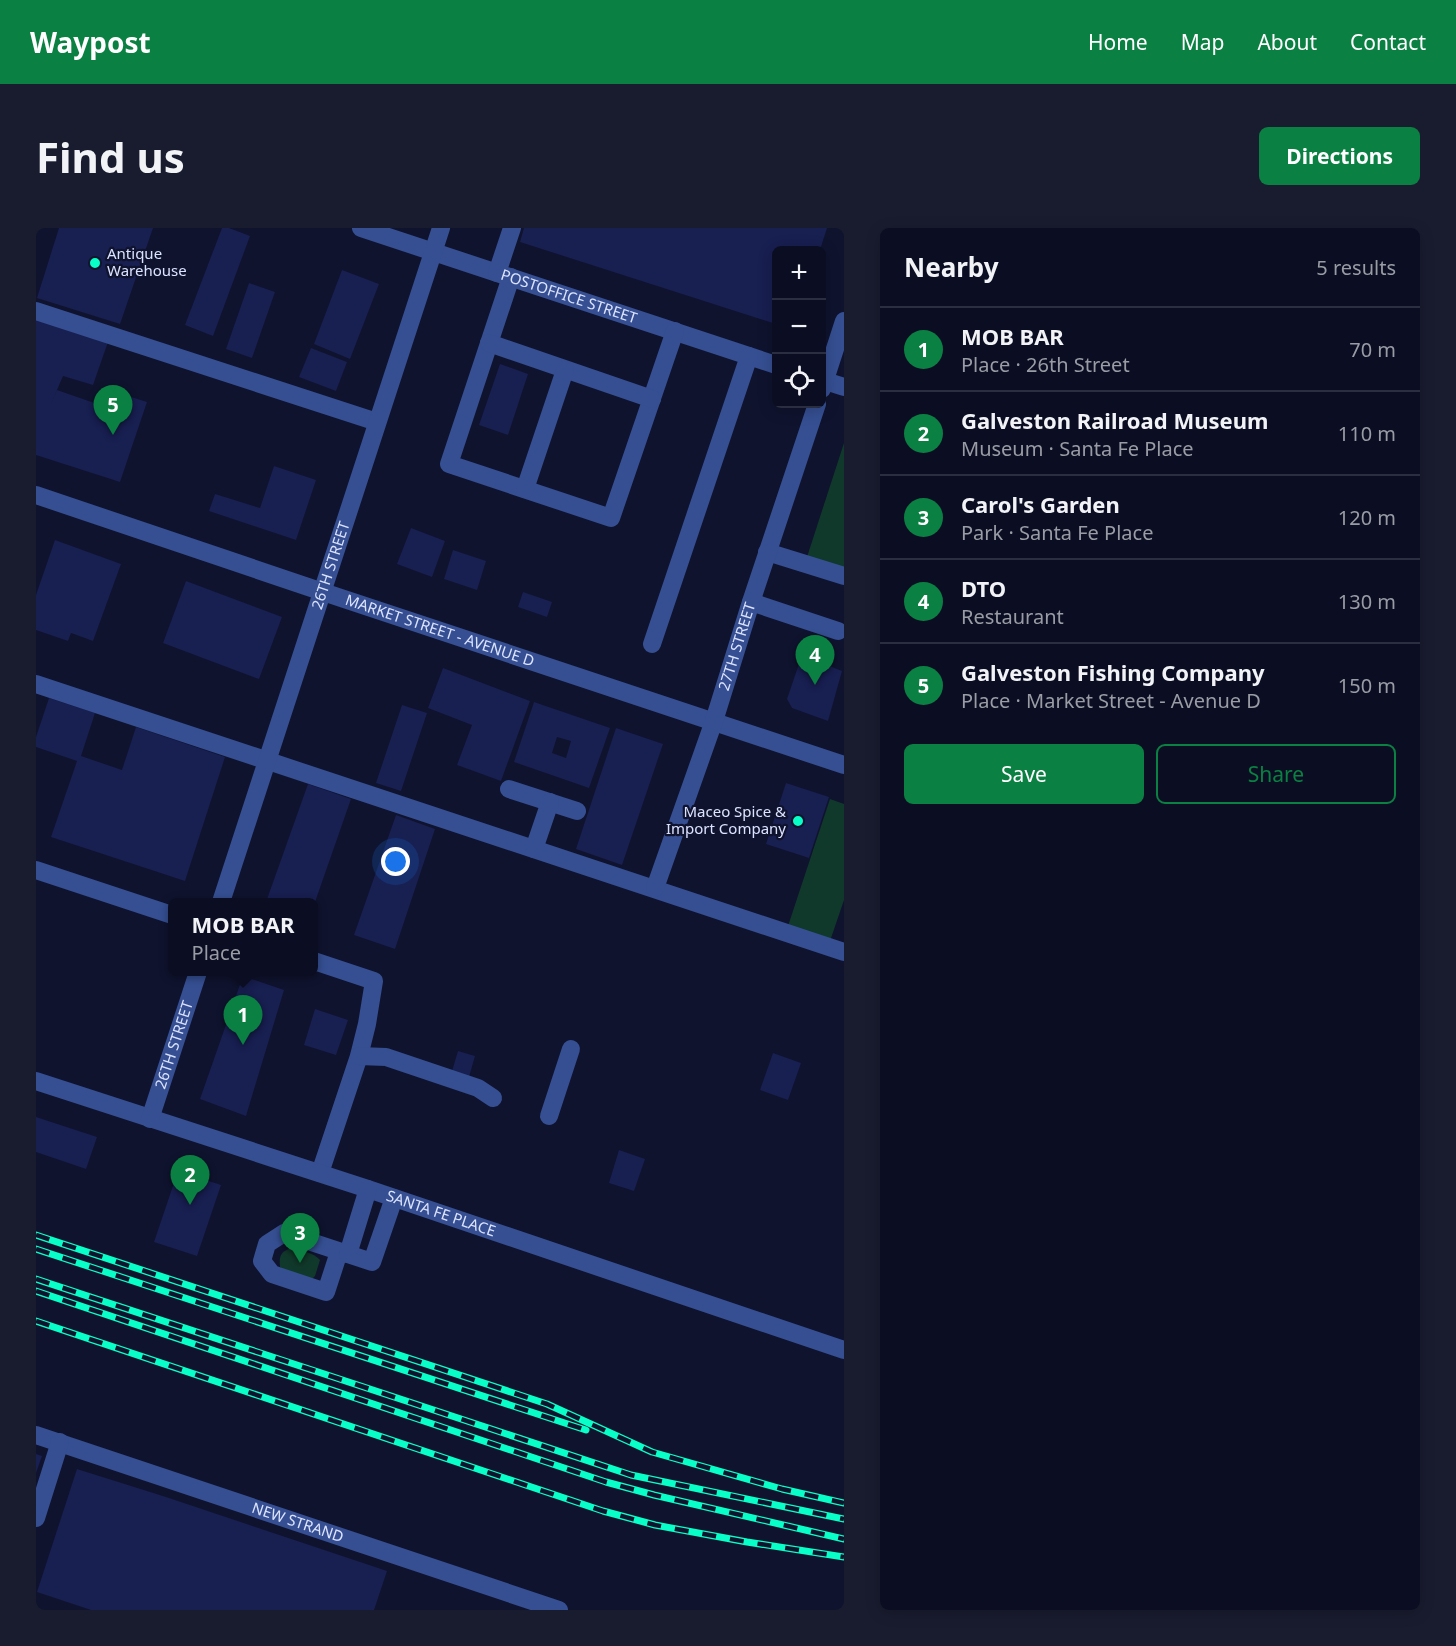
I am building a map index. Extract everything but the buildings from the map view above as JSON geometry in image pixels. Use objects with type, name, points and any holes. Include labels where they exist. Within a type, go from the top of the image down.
[{"type":"street","name":"POSTOFFICE STREET","points":[[361,228],[772,363]]},
{"type":"street","name":"26TH STREET","points":[[223,898],[441,228]]},
{"type":"street","points":[[512,228],[489,343],[449,464],[611,518],[675,331]]},
{"type":"street","points":[[36,311],[377,422]]},
{"type":"street","points":[[826,372],[844,321]]},
{"type":"street","points":[[489,343],[652,399]]},
{"type":"street","points":[[652,644],[749,356]]},
{"type":"street","points":[[525,489],[565,369]]},
{"type":"street","points":[[826,384],[844,387]]},
{"type":"street","name":"27TH STREET","points":[[655,888],[714,721],[816,408]]},
{"type":"street","name":"MARKET STREET - AVENUE D","points":[[36,495],[844,765]]},
{"type":"street","points":[[767,552],[844,576]]},
{"type":"street","points":[[751,602],[838,631]]},
{"type":"street","points":[[36,684],[844,952]]},
{"type":"street","points":[[509,789],[577,811]]},
{"type":"street","points":[[534,849],[550,802]]},
{"type":"street","points":[[36,870],[168,914]]},
{"type":"street","points":[[318,962],[374,981],[359,1056],[320,1173]]},
{"type":"street","name":"26TH STREET","points":[[150,1119],[197,976]]},
{"type":"street","points":[[549,1116],[571,1049]]},
{"type":"street","points":[[359,1056],[386,1057],[478,1088],[493,1098]]},
{"type":"street","name":"SANTA FE PLACE","points":[[36,1081],[320,1173],[844,1350]]},
{"type":"street","points":[[368,1189],[344,1253],[326,1292],[272,1274],[262,1261],[267,1244],[284,1233],[344,1253],[372,1263],[394,1198]]},
{"type":"street","name":"NEW STRAND","points":[[36,1435],[559,1610]]},
{"type":"street","points":[[36,1518],[60,1442]]},
{"type":"green space","points":[[844,443],[844,570],[807,557]]},
{"type":"green space","points":[[830,799],[844,804],[844,900],[830,941],[788,926]]},
{"type":"green space","points":[[289,1249],[306,1252],[320,1260],[315,1276],[311,1280],[280,1267],[281,1256]]},
{"type":"railway","points":[[36,1235],[547,1404],[652,1452],[782,1489],[844,1503]]},
{"type":"railway","points":[[36,1249],[586,1430]]},
{"type":"railway","points":[[36,1279],[631,1475],[844,1519]]},
{"type":"railway","points":[[36,1291],[606,1482],[844,1539]]},
{"type":"railway","points":[[36,1321],[603,1511],[655,1525],[844,1557]]},
{"type":"place","name":"Antique Warehouse","points":[[95,263]]},
{"type":"place","name":"Galveston Fishing Company","points":[[113,435]]},
{"type":"place","name":"DTO","points":[[815,685]]},
{"type":"place","name":"Maceo Spice & Import Company","points":[[798,821]]},
{"type":"place","name":"MOB BAR","points":[[243,1045]]},
{"type":"place","name":"Galveston Railroad Museum","points":[[190,1205]]},
{"type":"place","name":"Carol's Garden","points":[[300,1263]]}]
